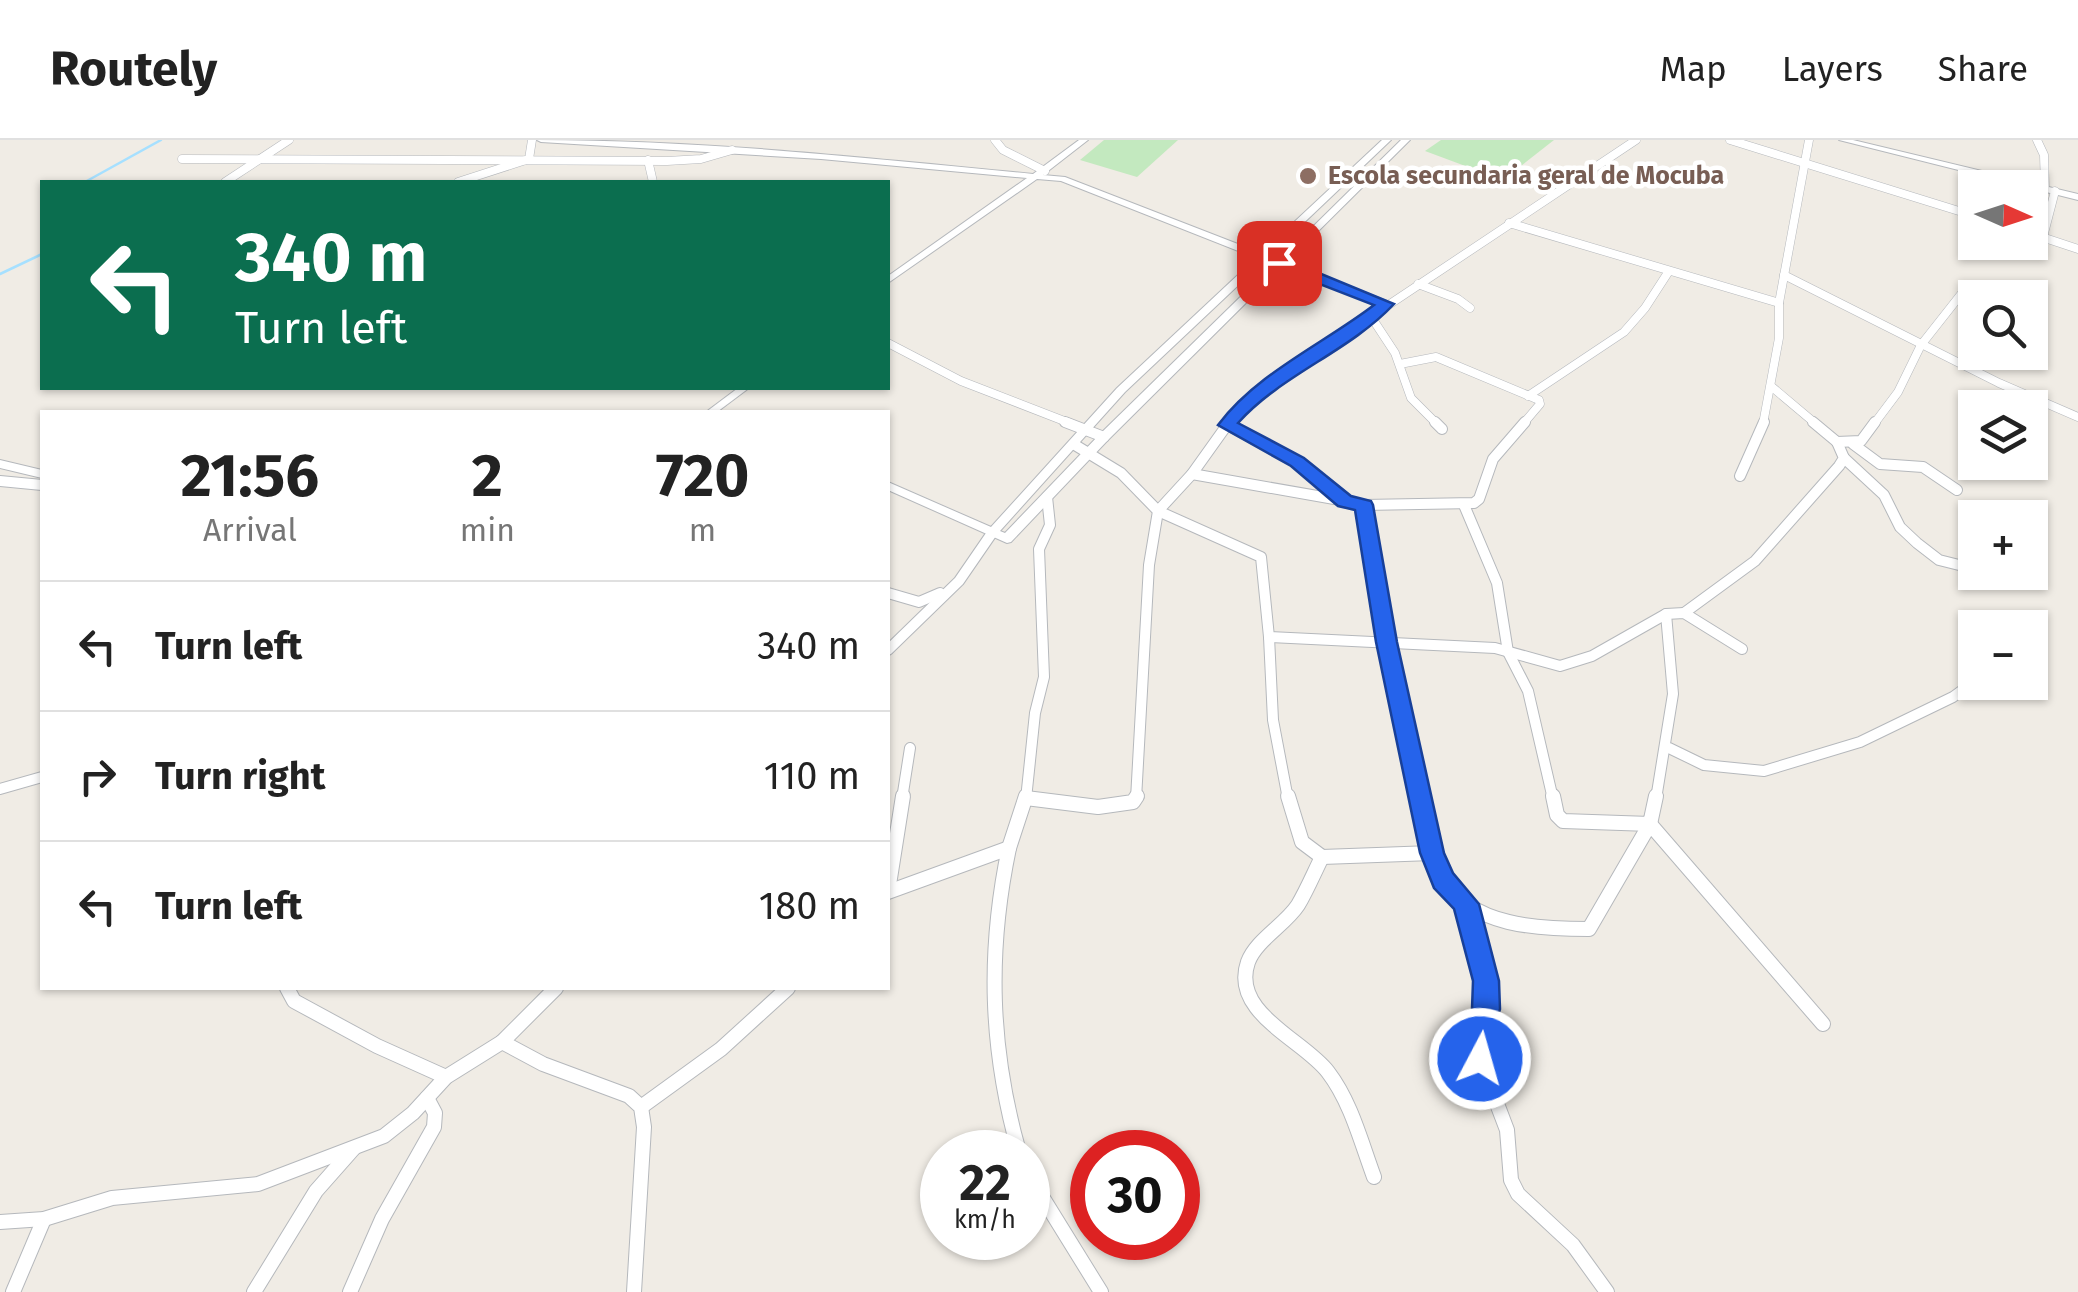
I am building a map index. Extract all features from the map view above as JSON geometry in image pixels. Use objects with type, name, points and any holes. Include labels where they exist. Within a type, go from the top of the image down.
[{"type":"street","points":[[228,180],[289,140]]},
{"type":"street","points":[[529,158],[532,140]]},
{"type":"street","points":[[541,140],[717,145],[732,150],[1042,174],[1087,187],[1386,304]]},
{"type":"street","points":[[995,140],[1003,150],[1042,174]]},
{"type":"street","points":[[890,279],[955,230],[1042,174],[1084,140]]},
{"type":"street","points":[[890,648],[949,590],[985,549],[992,533],[1121,390],[1388,140]]},
{"type":"street","points":[[985,549],[1007,540],[1104,437],[1406,140]]},
{"type":"street","points":[[1026,798],[1114,807],[1129,805],[1136,798],[1149,565],[1158,511],[1254,394],[1636,140]]},
{"type":"street","points":[[1730,140],[1958,211]]},
{"type":"street","points":[[1740,476],[1761,434],[1772,387],[1779,303],[1809,140]]},
{"type":"street","points":[[1844,140],[2078,197]]},
{"type":"street","points":[[2038,140],[2050,190],[2048,203]]},
{"type":"street","points":[[182,159],[701,160],[732,150]]},
{"type":"street","points":[[1370,157],[1384,161]]},
{"type":"street","points":[[464,180],[529,158]]},
{"type":"street","points":[[648,160],[653,180]]},
{"type":"street","points":[[486,180],[493,170]]},
{"type":"street","points":[[1508,223],[1779,303]]},
{"type":"street","points":[[2048,239],[2078,249]]},
{"type":"street","points":[[1528,396],[1556,372],[1616,339],[1648,307],[1669,272]]},
{"type":"street","points":[[1784,275],[1921,346],[2078,417]]},
{"type":"street","points":[[1418,284],[1458,299],[1470,308]]},
{"type":"street","points":[[1837,442],[1861,441],[1898,392],[1921,346],[1958,297]]},
{"type":"street","points":[[1370,315],[1400,364],[1411,398],[1442,429]]},
{"type":"street","points":[[890,344],[961,381],[1104,437]]},
{"type":"street","points":[[1192,474],[1364,505],[1464,505],[1480,499],[1493,459],[1537,410],[1539,400],[1436,357],[1400,364]]},
{"type":"street","points":[[1772,387],[1837,442],[1844,458],[1884,494],[1900,527],[1939,560],[1958,565]]},
{"type":"street","points":[[714,410],[741,390]]},
{"type":"street","points":[[1121,390],[1147,396]]},
{"type":"street","points":[[1227,425],[1298,462],[1345,501]]},
{"type":"street","points":[[1075,444],[1146,494],[1158,511],[1260,557],[1278,772],[1300,842],[1309,854],[1322,858],[1432,853]]},
{"type":"street","points":[[1853,444],[1880,464],[1923,468],[1957,490]]},
{"type":"street","points":[[1269,637],[1508,652],[1551,664],[1574,664],[1666,614],[1684,613],[1755,561],[1844,458]]},
{"type":"street","points":[[0,464],[40,474]]},
{"type":"street","points":[[0,482],[40,484]]},
{"type":"street","points":[[890,487],[1007,540]]},
{"type":"street","points":[[1012,1130],[1003,1098],[991,1009],[990,948],[1009,848],[1026,798],[1035,714],[1044,677],[1039,549],[1050,525],[1047,497]]},
{"type":"street","points":[[1364,505],[1386,642],[1432,853],[1443,880],[1466,904],[1499,919],[1536,929],[1589,929],[1650,824],[1668,748],[1674,675],[1666,614]]},
{"type":"street","points":[[1464,505],[1497,583],[1508,652],[1528,691],[1558,815],[1576,824],[1650,824],[1823,1024]]},
{"type":"street","points":[[890,594],[919,602],[949,590]]},
{"type":"street","points":[[1684,613],[1742,649]]},
{"type":"street","points":[[1668,748],[1704,765],[1741,772],[1774,769],[1860,742],[1958,693]]},
{"type":"street","points":[[890,851],[910,748]]},
{"type":"street","points":[[0,789],[40,778]]},
{"type":"street","points":[[890,890],[1009,848]]},
{"type":"street","points":[[1322,858],[1297,907],[1249,958],[1246,971],[1252,998],[1264,1020],[1293,1037],[1328,1072],[1346,1103],[1374,1177]]},
{"type":"street","points":[[1466,904],[1486,981],[1486,1009],[1479,1032],[1480,1059],[1507,1130],[1511,1180],[1518,1194],[1573,1245],[1607,1292]]},
{"type":"street","points":[[287,990],[294,1002],[446,1077]]},
{"type":"street","points":[[0,1222],[44,1218],[112,1198],[258,1184],[384,1136],[446,1077],[502,1042],[554,990]]},
{"type":"street","points":[[642,1107],[722,1049],[786,990]]},
{"type":"street","points":[[502,1042],[543,1064],[630,1096],[642,1107],[634,1292]]},
{"type":"street","points":[[350,1292],[382,1219],[434,1127],[435,1113],[427,1098]]},
{"type":"street","points":[[254,1292],[316,1191],[354,1148]]},
{"type":"street","points":[[1050,1210],[1101,1292]]},
{"type":"street","points":[[13,1292],[44,1218]]},
{"type":"green space","points":[[1104,140],[1178,140],[1137,177],[1080,160]]},
{"type":"green space","points":[[1441,140],[1554,140],[1503,180],[1425,151]]},
{"type":"waterway","points":[[89,180],[161,140]]},
{"type":"waterway","points":[[0,274],[40,255]]},
{"type":"place","name":"Escola secundaria geral de Mocuba","points":[[1308,176]]},
{"type":"route","points":[[1279,263],[1386,304],[1342,338],[1254,394],[1227,425],[1298,462],[1345,501],[1364,505],[1386,642],[1432,853],[1443,880],[1466,904],[1486,981],[1486,1009],[1479,1032],[1480,1059]]}]
